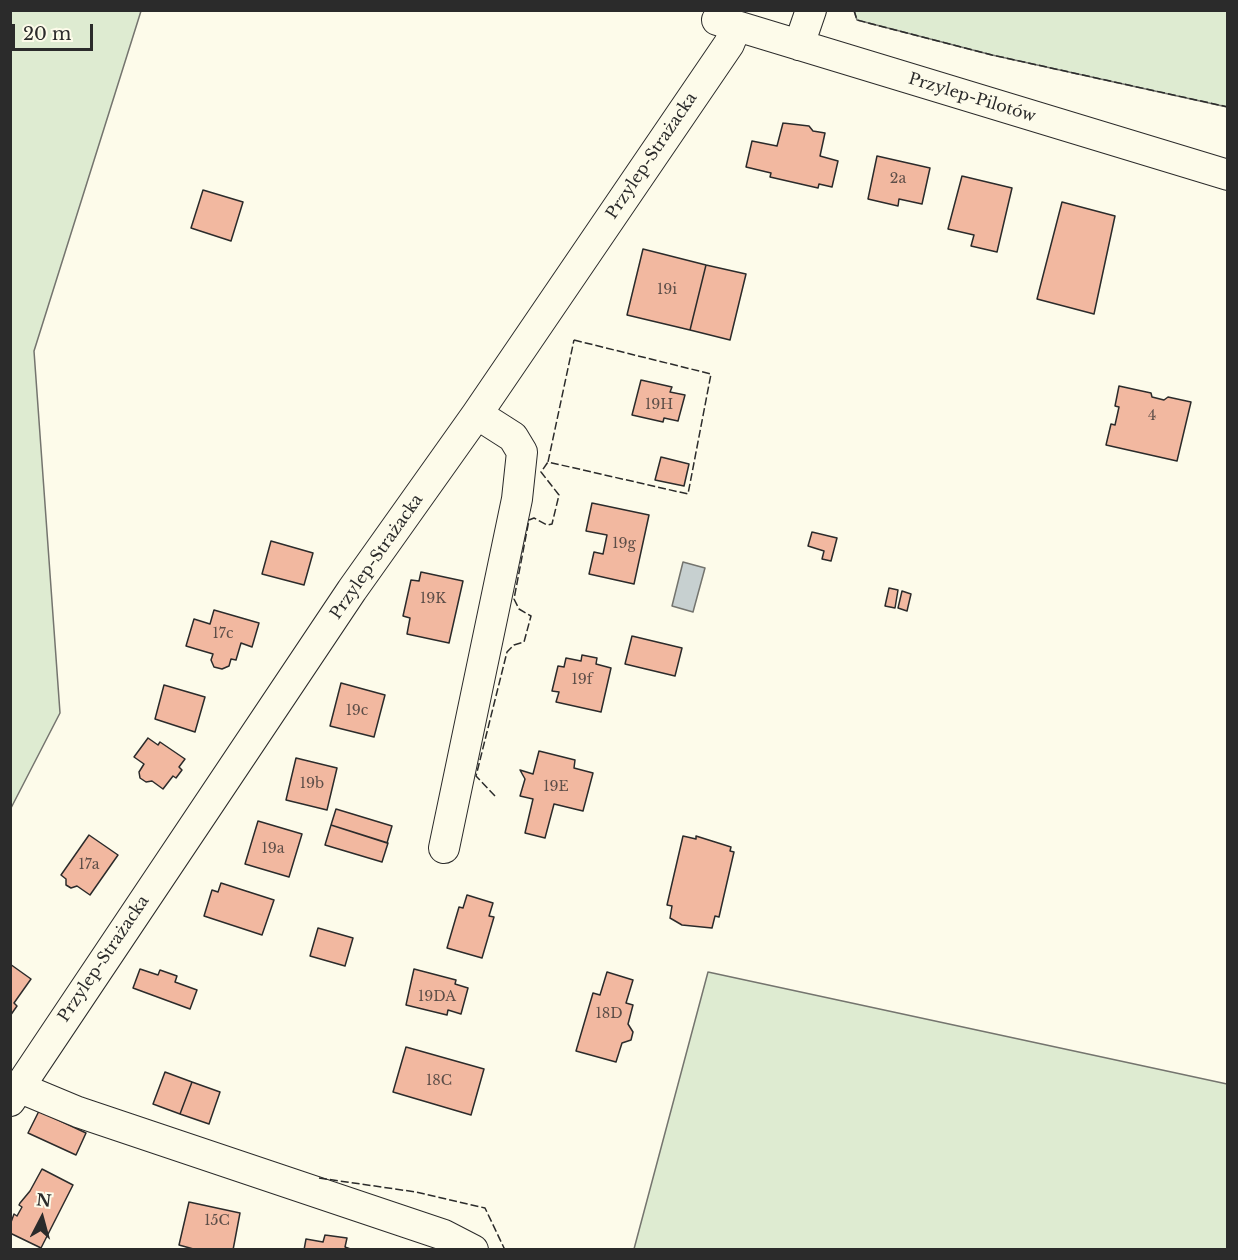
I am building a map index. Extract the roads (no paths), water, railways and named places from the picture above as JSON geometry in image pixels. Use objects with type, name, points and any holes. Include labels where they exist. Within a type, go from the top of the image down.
[{"type":"street","points":[[798,45],[811,10]]},
{"type":"street","name":"Przylep-Pilotów","points":[[727,24],[1227,175]]},
{"type":"street","name":"Przylep-Strażacka","points":[[473,1250],[444,1235],[78,1112],[14,1094],[352,590],[477,414],[729,44],[727,24]]},
{"type":"street","points":[[444,848],[517,499],[522,452],[513,437],[477,414]]}]
